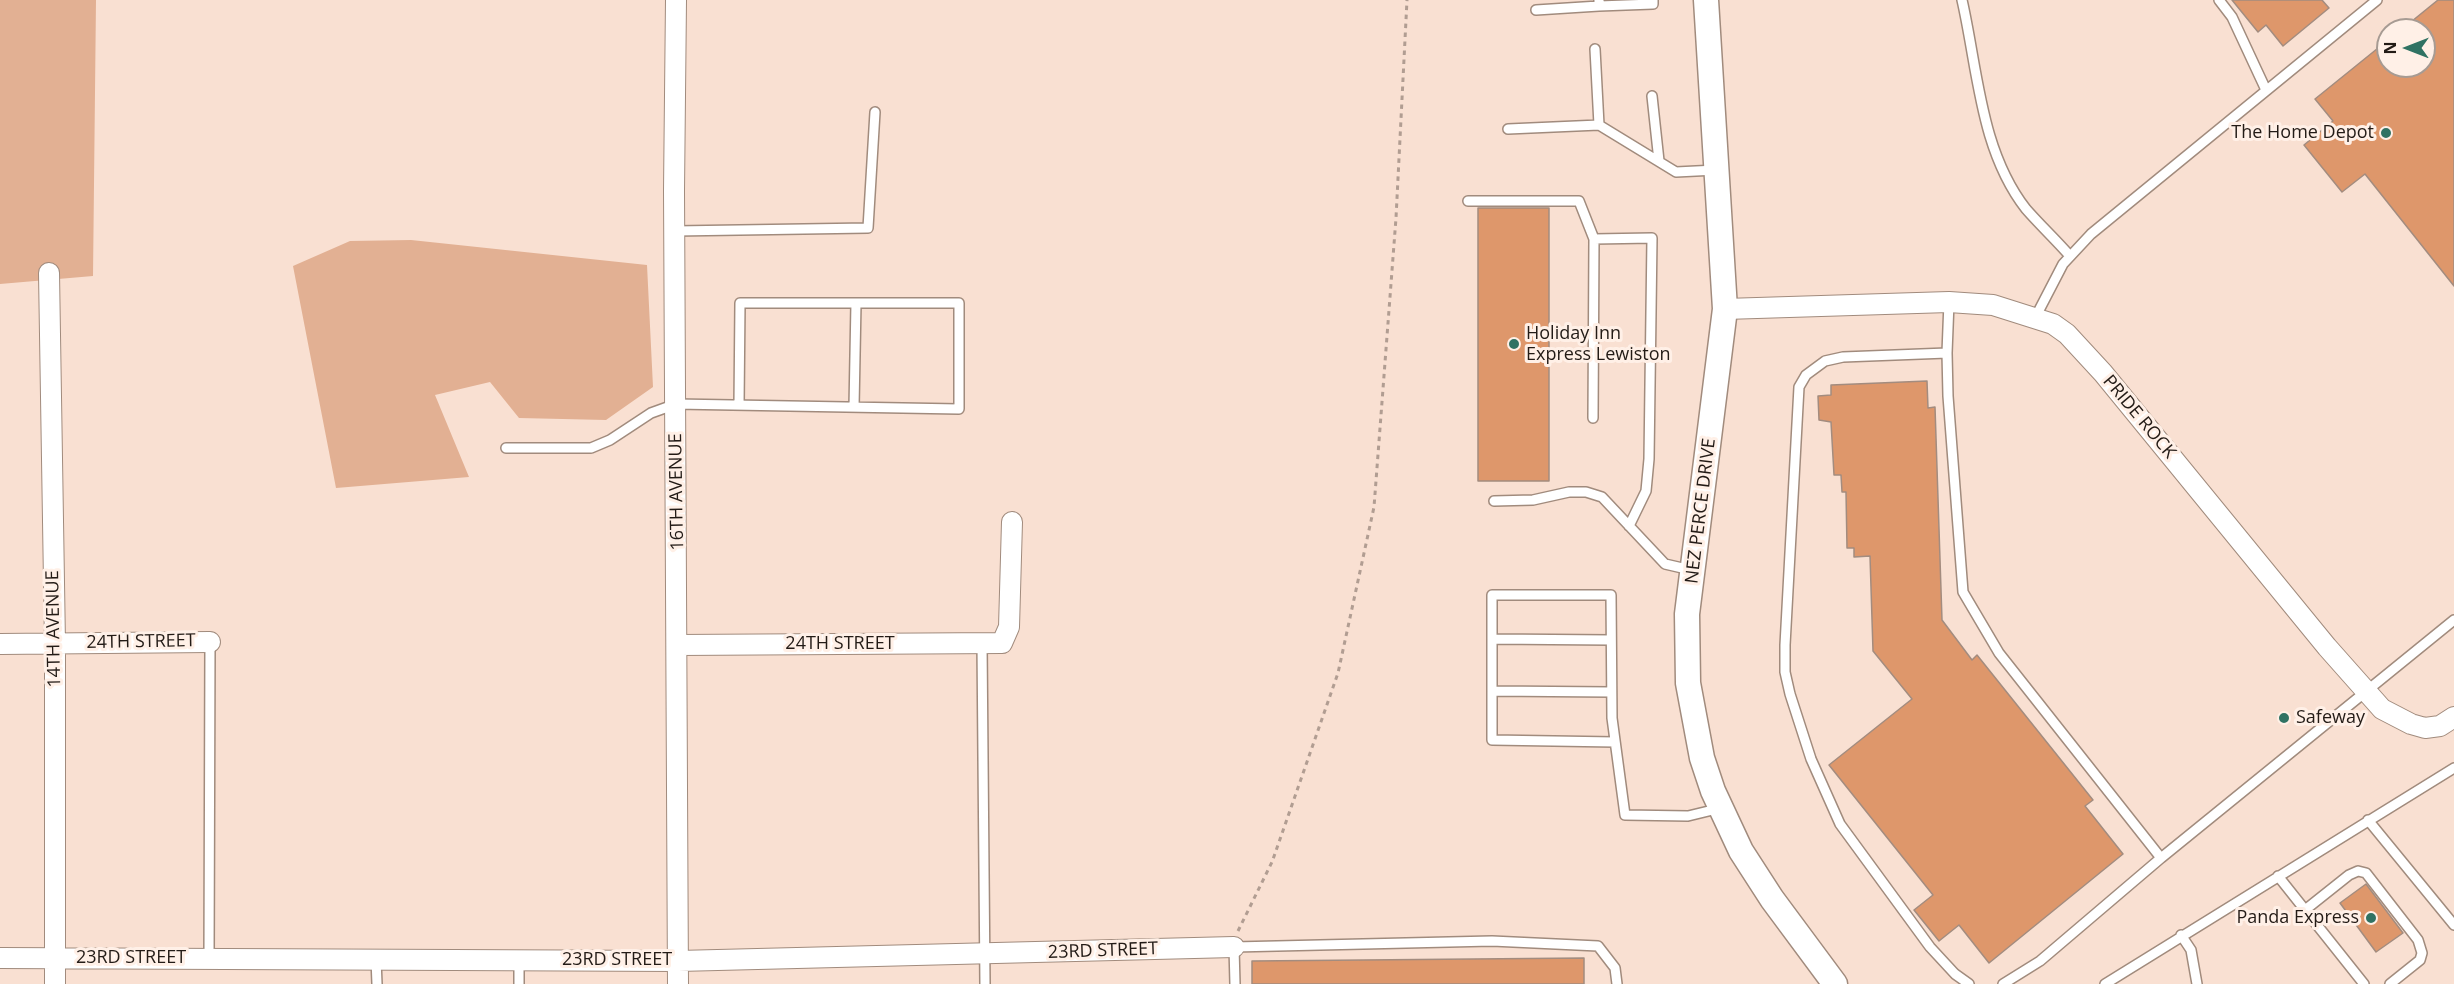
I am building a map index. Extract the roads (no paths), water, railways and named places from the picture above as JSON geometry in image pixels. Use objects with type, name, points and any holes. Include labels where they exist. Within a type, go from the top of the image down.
[{"type":"street","name":"16TH AVENUE","points":[[676,0],[678,984]]},
{"type":"street","name":"NEZ PERCE DRIVE","points":[[1706,0],[1725,309],[1687,614],[1688,683],[1702,758],[1720,808],[1741,851],[1772,899],[1835,984]]},
{"type":"street","name":"14TH AVENUE","points":[[49,273],[55,644],[55,984]]},
{"type":"street","name":"PRIDE ROCK","points":[[1725,309],[1949,302],[1993,305],[2053,324],[2067,334],[2103,373],[2327,647],[2382,709],[2411,724],[2425,728],[2440,726],[2454,717]]},
{"type":"street","name":"24TH STREET","points":[[678,645],[1002,643],[1009,627],[1012,522]]},
{"type":"street","name":"24TH STREET","points":[[0,644],[210,642]]},
{"type":"street","name":"23RD STREET","points":[[0,958],[678,961],[1234,947]]},
{"type":"lane","points":[[1536,10],[1599,3],[1653,4],[1653,0]]},
{"type":"lane","points":[[1962,0],[1974,54],[1982,110],[1997,159],[2026,208],[2070,256]]},
{"type":"lane","points":[[2219,0],[2232,17],[2266,90]]},
{"type":"lane","points":[[2035,318],[2063,264],[2091,234],[2376,0]]},
{"type":"lane","points":[[1595,49],[1599,125]]},
{"type":"lane","points":[[1652,96],[1659,161]]},
{"type":"lane","points":[[675,231],[868,228],[875,112]]},
{"type":"lane","points":[[1508,129],[1599,125],[1676,172],[1716,170]]},
{"type":"lane","points":[[1468,201],[1579,201],[1594,239],[1593,418]]},
{"type":"lane","points":[[1594,239],[1652,238],[1650,459],[1647,491],[1629,526]]},
{"type":"lane","points":[[1949,302],[1947,353],[1963,592],[1999,653],[2161,858]]},
{"type":"lane","points":[[506,448],[591,448],[610,440],[651,413],[676,404],[959,409],[959,303],[740,303],[739,405]]},
{"type":"lane","points":[[854,407],[856,303]]},
{"type":"lane","points":[[1947,353],[1843,357],[1825,361],[1806,375],[1799,387],[1785,672],[1810,759],[1840,824],[1930,947],[1955,974],[1969,984]]},
{"type":"lane","points":[[1494,501],[1533,500],[1569,492],[1586,492],[1602,497],[1665,564],[1694,570]]},
{"type":"lane","points":[[1615,742],[1492,740],[1492,595],[1611,595],[1611,692],[1625,815],[1688,816],[1720,808]]},
{"type":"lane","points":[[2003,984],[2040,961],[2161,858],[2367,693],[2454,620]]},
{"type":"lane","points":[[1492,639],[1611,640]]},
{"type":"lane","points":[[209,959],[210,642]]},
{"type":"lane","points":[[982,643],[985,984]]},
{"type":"lane","points":[[1492,691],[1611,692]]},
{"type":"lane","points":[[2105,984],[2454,768]]},
{"type":"lane","points":[[2368,820],[2454,925]]},
{"type":"lane","points":[[2305,910],[2349,875],[2358,871],[2366,873],[2415,934],[2421,946],[2420,960],[2390,984]]},
{"type":"lane","points":[[2278,876],[2364,984]]},
{"type":"lane","points":[[2181,935],[2191,950],[2197,984]]},
{"type":"lane","points":[[1234,984],[1234,947],[1492,941],[1599,946],[1615,968],[1617,984]]},
{"type":"lane","points":[[376,960],[378,984]]},
{"type":"lane","points":[[519,960],[519,984]]},
{"type":"place","name":"The Home Depot","points":[[2386,133]]},
{"type":"place","name":"Holiday Inn Express Lewiston","points":[[1514,344]]},
{"type":"place","name":"Safeway","points":[[2284,718]]},
{"type":"place","name":"Panda Express","points":[[2371,918]]}]
